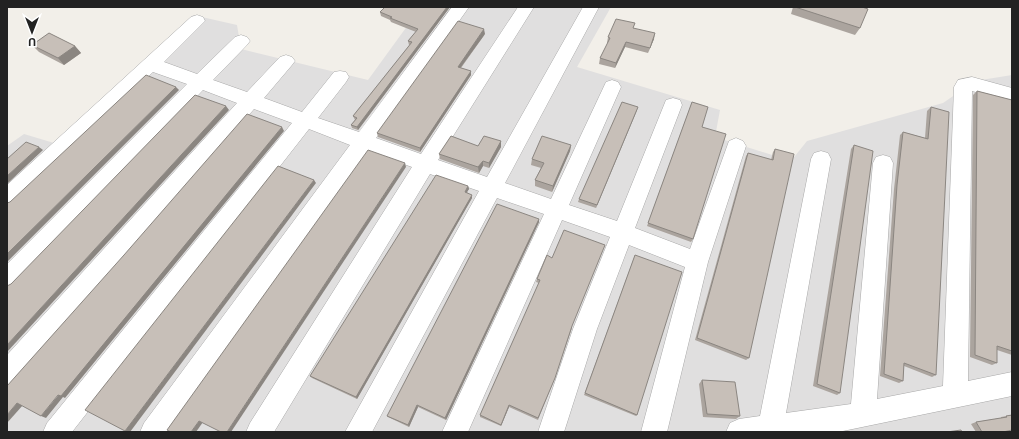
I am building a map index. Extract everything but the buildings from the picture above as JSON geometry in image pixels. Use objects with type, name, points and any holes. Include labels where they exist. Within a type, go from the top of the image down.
[{"type":"street","points":[[153,432],[461,7]]},
{"type":"street","points":[[259,432],[526,7]]},
{"type":"street","points":[[358,432],[494,187],[591,7]]},
{"type":"street","points":[[7,198],[196,21]]},
{"type":"street","points":[[7,279],[241,41]]},
{"type":"street","points":[[7,373],[252,101],[286,61]]},
{"type":"street","points":[[150,64],[426,164],[624,233],[697,262]]},
{"type":"street","points":[[56,432],[340,77]]},
{"type":"street","points":[[955,394],[963,87],[967,84],[972,84],[1012,95]]},
{"type":"street","points":[[455,432],[612,87]]},
{"type":"street","points":[[551,432],[585,329],[673,105]]},
{"type":"street","points":[[654,432],[697,262],[736,146]]},
{"type":"street","points":[[771,428],[821,159]]},
{"type":"street","points":[[863,414],[883,164]]},
{"type":"street","points":[[739,432],[840,419],[955,394],[1012,384]]},
{"type":"shaded area","points":[[421,7],[611,7],[577,67],[720,110],[715,137],[791,161],[807,141],[943,103],[975,81],[1012,75],[1012,432],[7,432],[7,146],[24,134],[54,143],[193,15],[237,25],[241,49],[368,80]]}]
